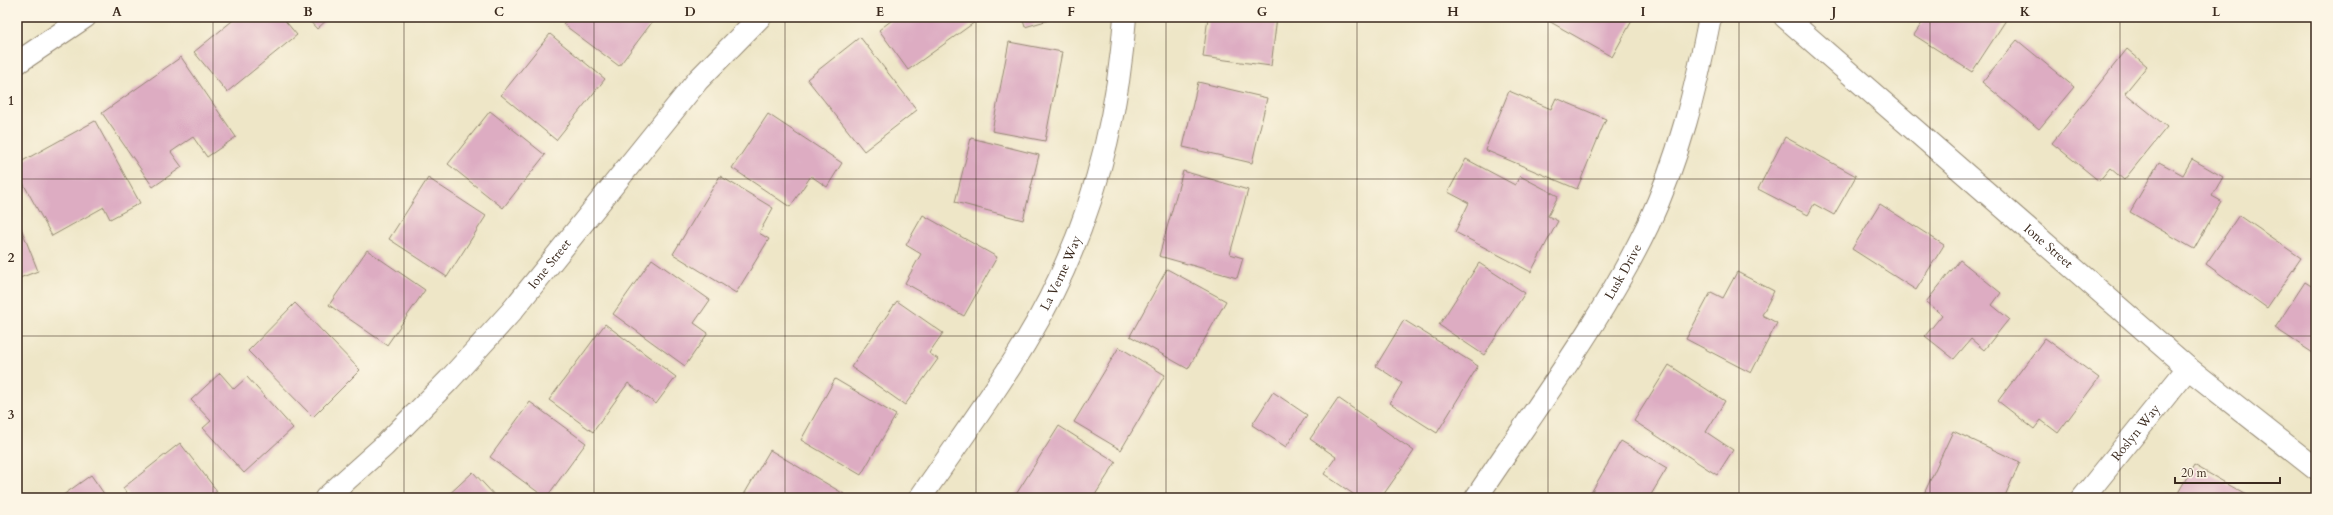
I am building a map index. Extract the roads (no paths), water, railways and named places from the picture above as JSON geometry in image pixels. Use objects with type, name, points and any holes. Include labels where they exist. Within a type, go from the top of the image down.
[{"type":"street","points":[[17,63],[85,17]]},
{"type":"street","name":"Ione Street","points":[[326,498],[384,446],[449,380],[511,312],[698,80],[760,17]]},
{"type":"street","name":"La Verne Way","points":[[920,498],[1025,343],[1060,277],[1088,208],[1109,137],[1122,64],[1125,17]]},
{"type":"street","name":"Lusk Drive","points":[[1476,498],[1612,293],[1648,224],[1677,150],[1698,75],[1710,17]]},
{"type":"street","name":"Ione Street","points":[[1785,17],[2188,368],[2316,469]]},
{"type":"street","name":"Roslyn Way","points":[[2083,498],[2188,368]]}]
